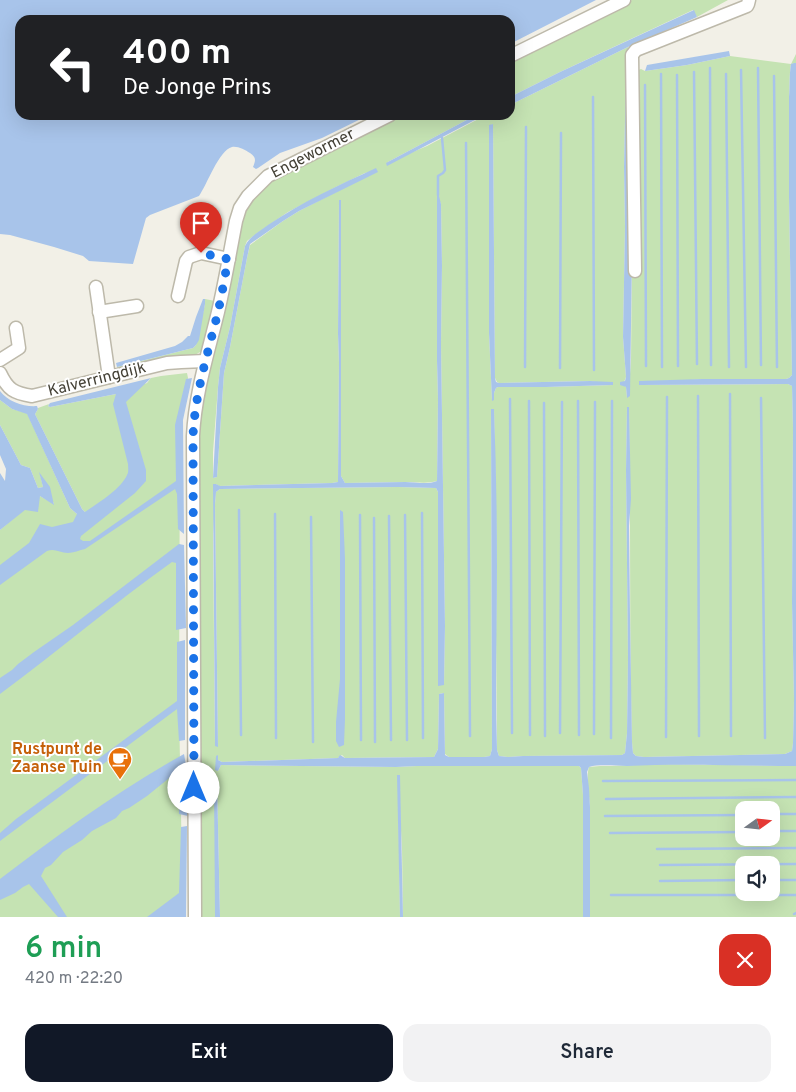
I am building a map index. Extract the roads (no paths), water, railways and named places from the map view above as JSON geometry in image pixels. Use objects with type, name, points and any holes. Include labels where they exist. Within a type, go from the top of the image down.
[{"type":"street","points":[[515,54],[624,0]]},
{"type":"street","points":[[635,271],[632,55],[636,50],[746,6],[749,0]]},
{"type":"street","name":"Engewormer","points":[[195,917],[194,418],[236,222],[240,208],[248,196],[268,176],[380,120]]},
{"type":"street","points":[[178,296],[186,261],[189,257],[201,253],[228,259]]},
{"type":"street","points":[[96,286],[109,377]]},
{"type":"street","points":[[99,312],[137,306]]},
{"type":"street","points":[[0,360],[19,348],[16,328]]},
{"type":"street","name":"Kalverringdijk","points":[[0,373],[10,389],[19,394],[32,396],[167,363],[205,361]]},
{"type":"water","points":[[0,0],[596,0],[515,41],[515,15],[15,15],[15,120],[359,120],[322,138],[280,153],[256,169],[253,167],[254,157],[250,153],[237,147],[227,150],[222,154],[199,196],[146,218],[133,264],[89,261],[83,256],[54,247],[0,234]]},
{"type":"water","points":[[694,10],[697,17],[628,47],[515,103],[515,94]]},
{"type":"water","points":[[729,51],[730,56],[645,71],[647,65]]},
{"type":"water","points":[[796,63],[796,766],[603,765],[589,767],[587,772],[590,807],[590,917],[583,917],[583,795],[581,768],[579,766],[396,767],[221,765],[218,771],[215,770],[216,756],[218,755],[218,760],[222,762],[338,758],[340,755],[345,758],[434,757],[438,749],[439,694],[444,693],[445,755],[449,757],[490,756],[492,749],[491,409],[494,409],[496,468],[496,704],[497,750],[499,756],[622,755],[625,753],[628,658],[627,407],[629,407],[631,499],[629,526],[633,753],[636,756],[644,757],[785,754],[792,751],[794,700],[792,386],[788,384],[639,385],[639,381],[786,379],[792,375],[789,97],[791,64]]},
{"type":"water","points":[[626,73],[632,255],[630,396],[627,398],[626,387],[620,385],[620,382],[625,381],[626,377],[623,337]]},
{"type":"water","points":[[467,120],[475,120],[387,166],[386,163]]},
{"type":"water","points":[[493,124],[496,382],[590,381],[613,382],[613,385],[498,387],[492,401],[489,333],[489,125]]},
{"type":"water","points":[[376,168],[378,172],[299,211],[250,244],[224,373],[217,477],[213,478],[220,368],[230,327],[245,246],[255,234],[294,209]]},
{"type":"water","points":[[437,195],[441,204],[442,265],[444,685],[438,686],[438,492],[436,488],[220,489],[216,492],[215,504],[218,747],[215,746],[213,484],[220,486],[338,482],[339,200],[341,200],[341,476],[345,483],[425,483],[437,481]]},
{"type":"water","points":[[203,299],[205,299],[205,304],[199,340],[193,348],[117,367],[116,363],[175,346],[190,336]]},
{"type":"water","points":[[151,378],[126,402],[146,470],[146,481],[135,493],[81,536],[80,539],[90,541],[176,481],[175,425],[186,379],[192,378],[183,420],[184,534],[178,529],[177,494],[175,489],[85,549],[72,553],[47,551],[0,585],[0,565],[29,543],[40,524],[52,527],[73,522],[77,514],[70,508],[27,414],[12,409],[0,400],[0,391],[7,398],[17,403],[37,406],[38,409],[35,414],[85,512],[115,490],[128,472],[128,464],[113,404],[116,394],[48,406],[50,403]]},
{"type":"water","points":[[0,425],[21,465],[30,468],[38,488],[43,487],[39,472],[50,487],[54,505],[40,496],[38,512],[25,510],[0,530],[0,473],[5,481],[6,469],[0,455]]},
{"type":"water","points":[[340,510],[343,512],[345,559],[345,719],[344,745],[339,747],[336,741],[336,722],[340,679]]},
{"type":"water","points":[[179,544],[184,545],[186,628],[176,630],[176,563],[172,562],[0,694],[0,678]]},
{"type":"water","points":[[185,640],[185,740],[179,741],[177,709],[0,841],[0,833],[16,819],[177,701],[177,642]]},
{"type":"water","points":[[184,754],[187,771],[188,816],[179,814],[178,776],[173,773],[147,796],[122,811],[116,818],[92,831],[45,868],[41,876],[67,917],[58,917],[29,884],[0,900],[0,879],[90,813],[136,782]]},
{"type":"water","points":[[397,775],[400,775],[403,917],[400,917]]},
{"type":"water","points":[[214,780],[217,780],[220,917],[215,917]]},
{"type":"water","points":[[187,826],[186,917],[147,917],[179,893],[181,827]]},
{"type":"waterway","points":[[710,68],[711,365]]},
{"type":"waterway","points":[[758,68],[761,365]]},
{"type":"waterway","points":[[741,70],[746,367]]},
{"type":"waterway","points":[[694,72],[697,364]]},
{"type":"waterway","points":[[661,74],[662,367]]},
{"type":"waterway","points":[[726,74],[729,367]]},
{"type":"waterway","points":[[677,75],[678,366]]},
{"type":"waterway","points":[[774,76],[777,367]]},
{"type":"waterway","points":[[645,85],[646,366]]},
{"type":"waterway","points":[[593,97],[594,370]]},
{"type":"waterway","points":[[525,367],[526,127]]},
{"type":"waterway","points":[[560,368],[561,133]]},
{"type":"waterway","points":[[438,195],[438,176],[445,170],[442,138]]},
{"type":"waterway","points":[[466,143],[470,736]]},
{"type":"waterway","points":[[730,394],[731,736]]},
{"type":"waterway","points":[[698,396],[699,736]]},
{"type":"waterway","points":[[666,737],[667,397]]},
{"type":"waterway","points":[[761,398],[765,738]]},
{"type":"waterway","points":[[510,399],[512,733]]},
{"type":"waterway","points":[[529,401],[530,735]]},
{"type":"waterway","points":[[578,401],[579,735]]},
{"type":"waterway","points":[[611,738],[612,401]]},
{"type":"waterway","points":[[560,733],[562,402]]},
{"type":"waterway","points":[[594,734],[595,402]]},
{"type":"waterway","points":[[544,403],[545,736]]},
{"type":"waterway","points":[[239,510],[241,735]]},
{"type":"waterway","points":[[422,513],[423,738]]},
{"type":"waterway","points":[[275,514],[276,738]]},
{"type":"waterway","points":[[360,515],[361,740]]},
{"type":"waterway","points":[[405,515],[407,740]]},
{"type":"waterway","points":[[389,516],[391,740]]},
{"type":"waterway","points":[[311,517],[313,742]]},
{"type":"waterway","points":[[374,518],[375,742]]},
{"type":"waterway","points":[[603,781],[796,780]]},
{"type":"waterway","points":[[606,799],[796,797]]},
{"type":"waterway","points":[[780,814],[796,814]]},
{"type":"waterway","points":[[605,816],[735,815]]},
{"type":"waterway","points":[[780,831],[796,831]]},
{"type":"waterway","points":[[610,833],[735,832]]},
{"type":"waterway","points":[[657,849],[796,848]]},
{"type":"waterway","points":[[660,865],[796,864]]},
{"type":"waterway","points":[[660,881],[735,880]]},
{"type":"waterway","points":[[780,880],[796,880]]},
{"type":"waterway","points":[[611,895],[796,895]]},
{"type":"place","name":"Rustpunt de Zaanse Tuin","points":[[120,780]]}]
